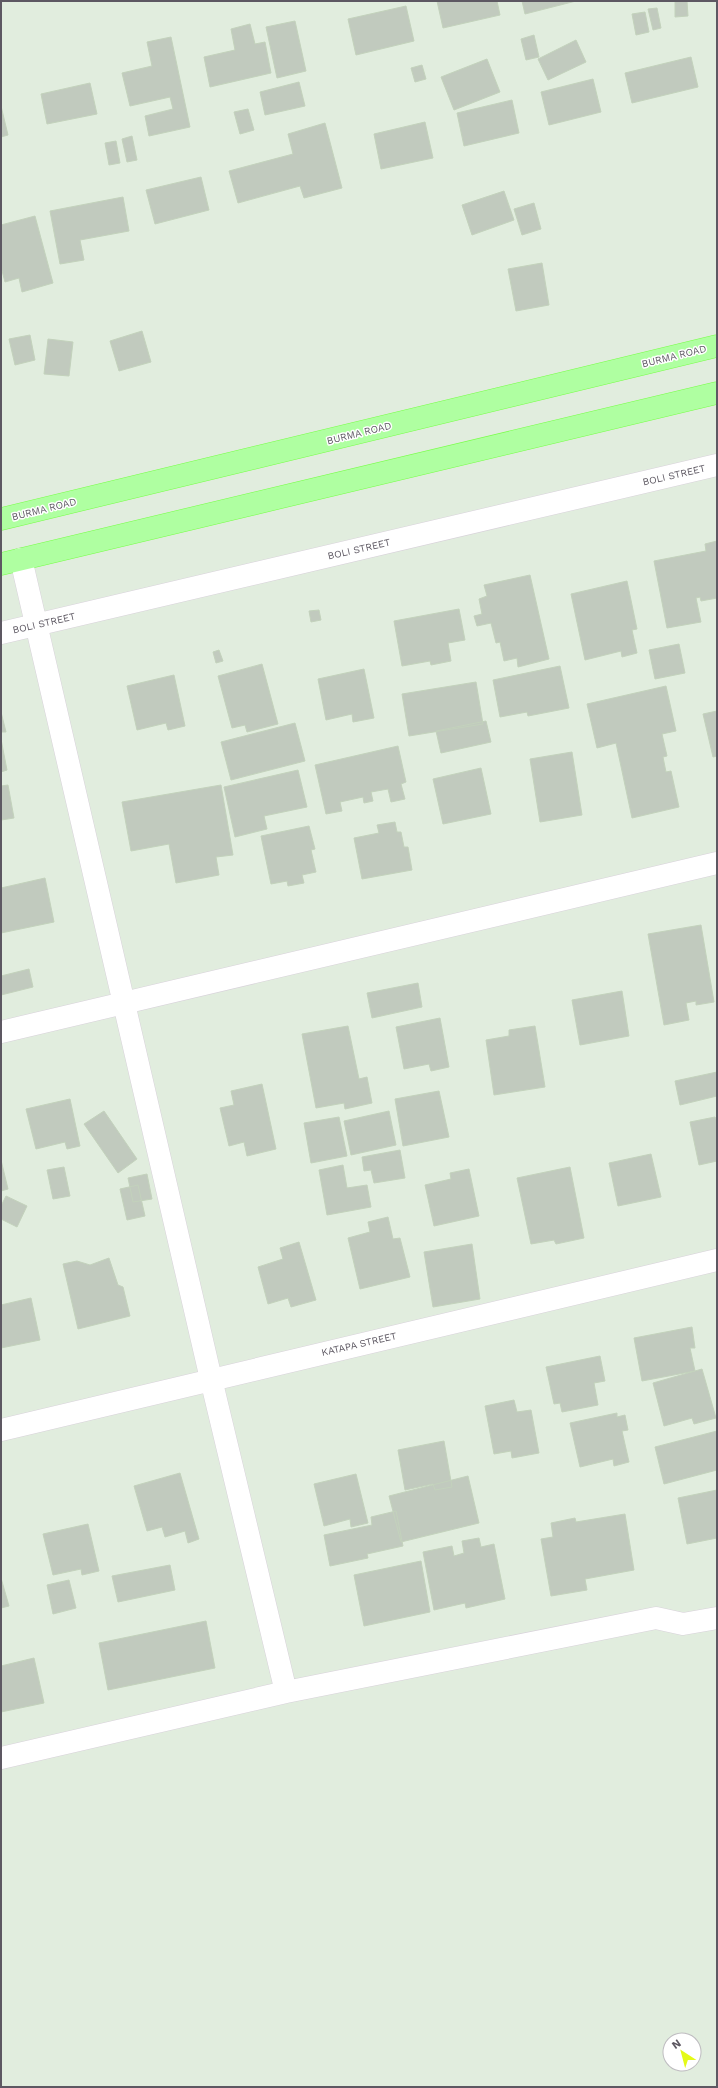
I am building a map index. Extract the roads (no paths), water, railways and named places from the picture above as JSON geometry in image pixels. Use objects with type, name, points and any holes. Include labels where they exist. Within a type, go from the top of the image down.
[{"type":"main road","name":"BURMA ROAD","points":[[1,519],[717,346]]},
{"type":"main road","points":[[11,561],[717,393]]},
{"type":"street","name":"BOLI STREET","points":[[1,633],[717,465]]},
{"type":"street","points":[[11,561],[35,625],[125,1002],[211,1379],[286,1692]]},
{"type":"street","points":[[1,1032],[717,863]]},
{"type":"street","name":"KATAPA STREET","points":[[1,1430],[717,1260]]},
{"type":"street","points":[[1,1758],[286,1692],[656,1618],[683,1624],[717,1618]]}]
